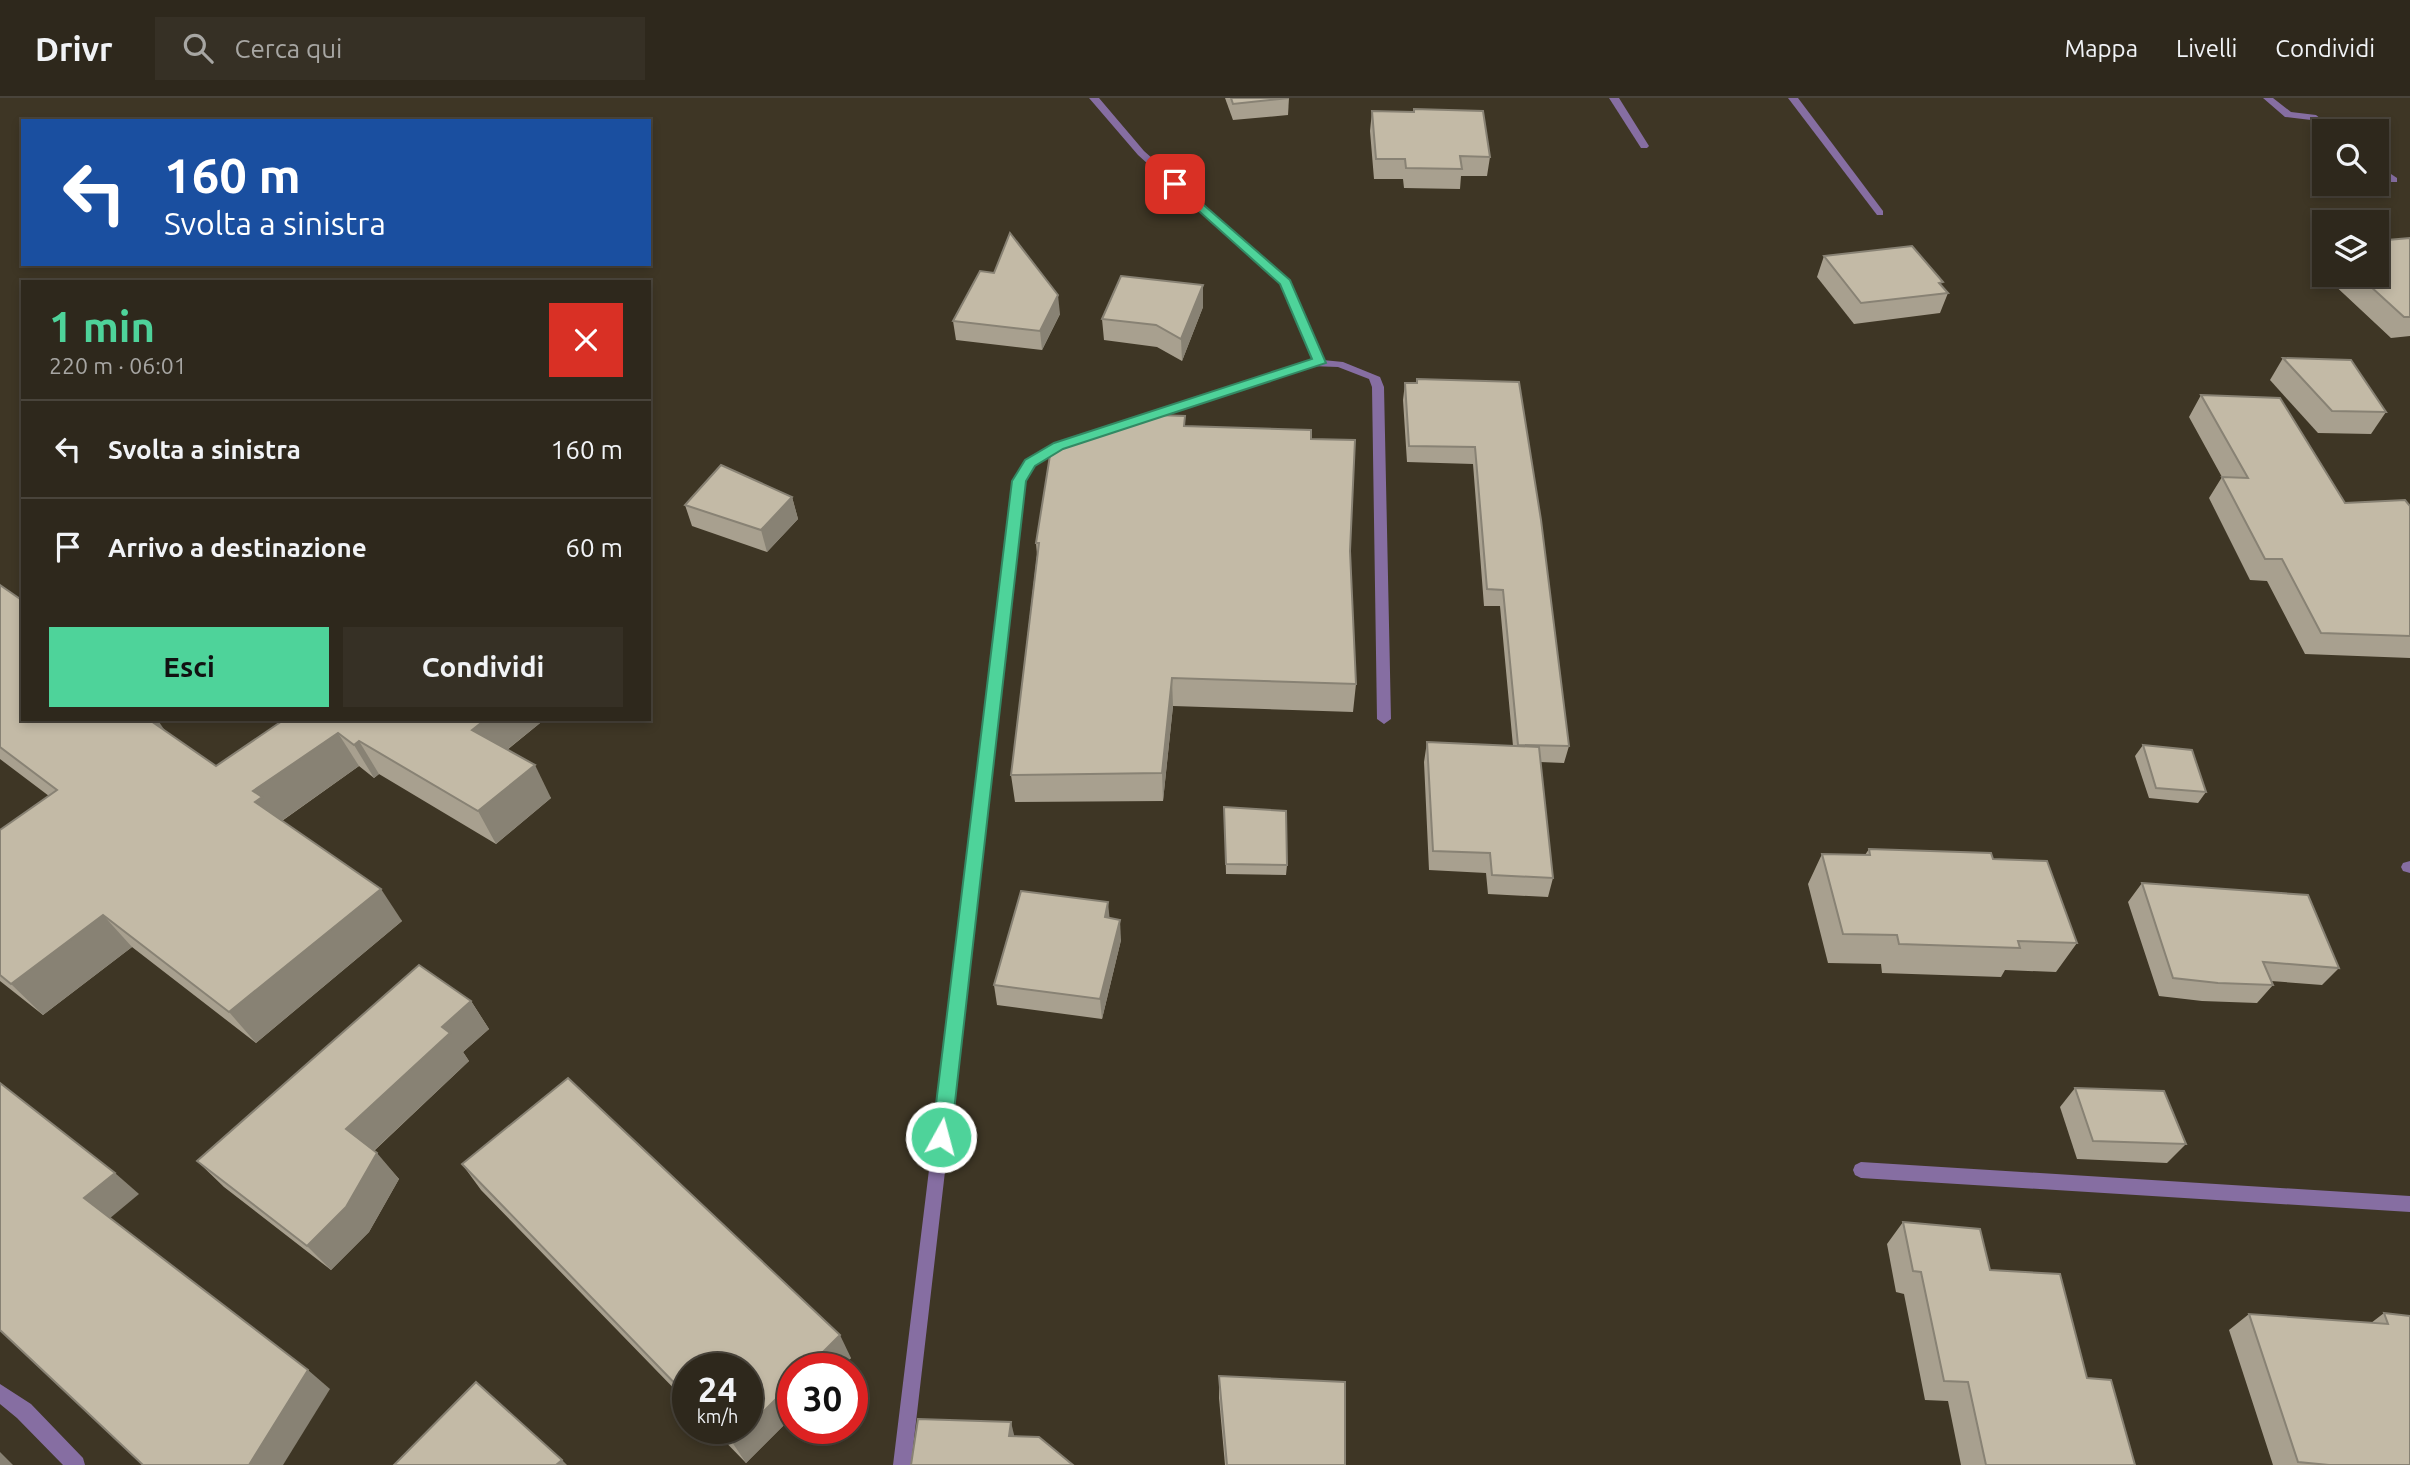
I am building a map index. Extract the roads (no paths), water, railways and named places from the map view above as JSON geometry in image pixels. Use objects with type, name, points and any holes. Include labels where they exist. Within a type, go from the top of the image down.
[{"type":"street","points":[[1094,98],[1141,153],[1286,283],[1320,363]]},
{"type":"street","points":[[1614,98],[1644,146]]},
{"type":"street","points":[[1793,98],[1880,213]]},
{"type":"street","points":[[2269,98],[2288,115],[2316,119]]},
{"type":"street","points":[[2389,176],[2394,180]]},
{"type":"street","points":[[902,1465],[1019,481],[1030,463],[1059,446],[1309,363],[1339,364],[1374,377],[1378,387],[1384,719]]},
{"type":"street","points":[[1861,1170],[2410,1204]]},
{"type":"street","points":[[0,1393],[24,1411],[76,1465]]}]
